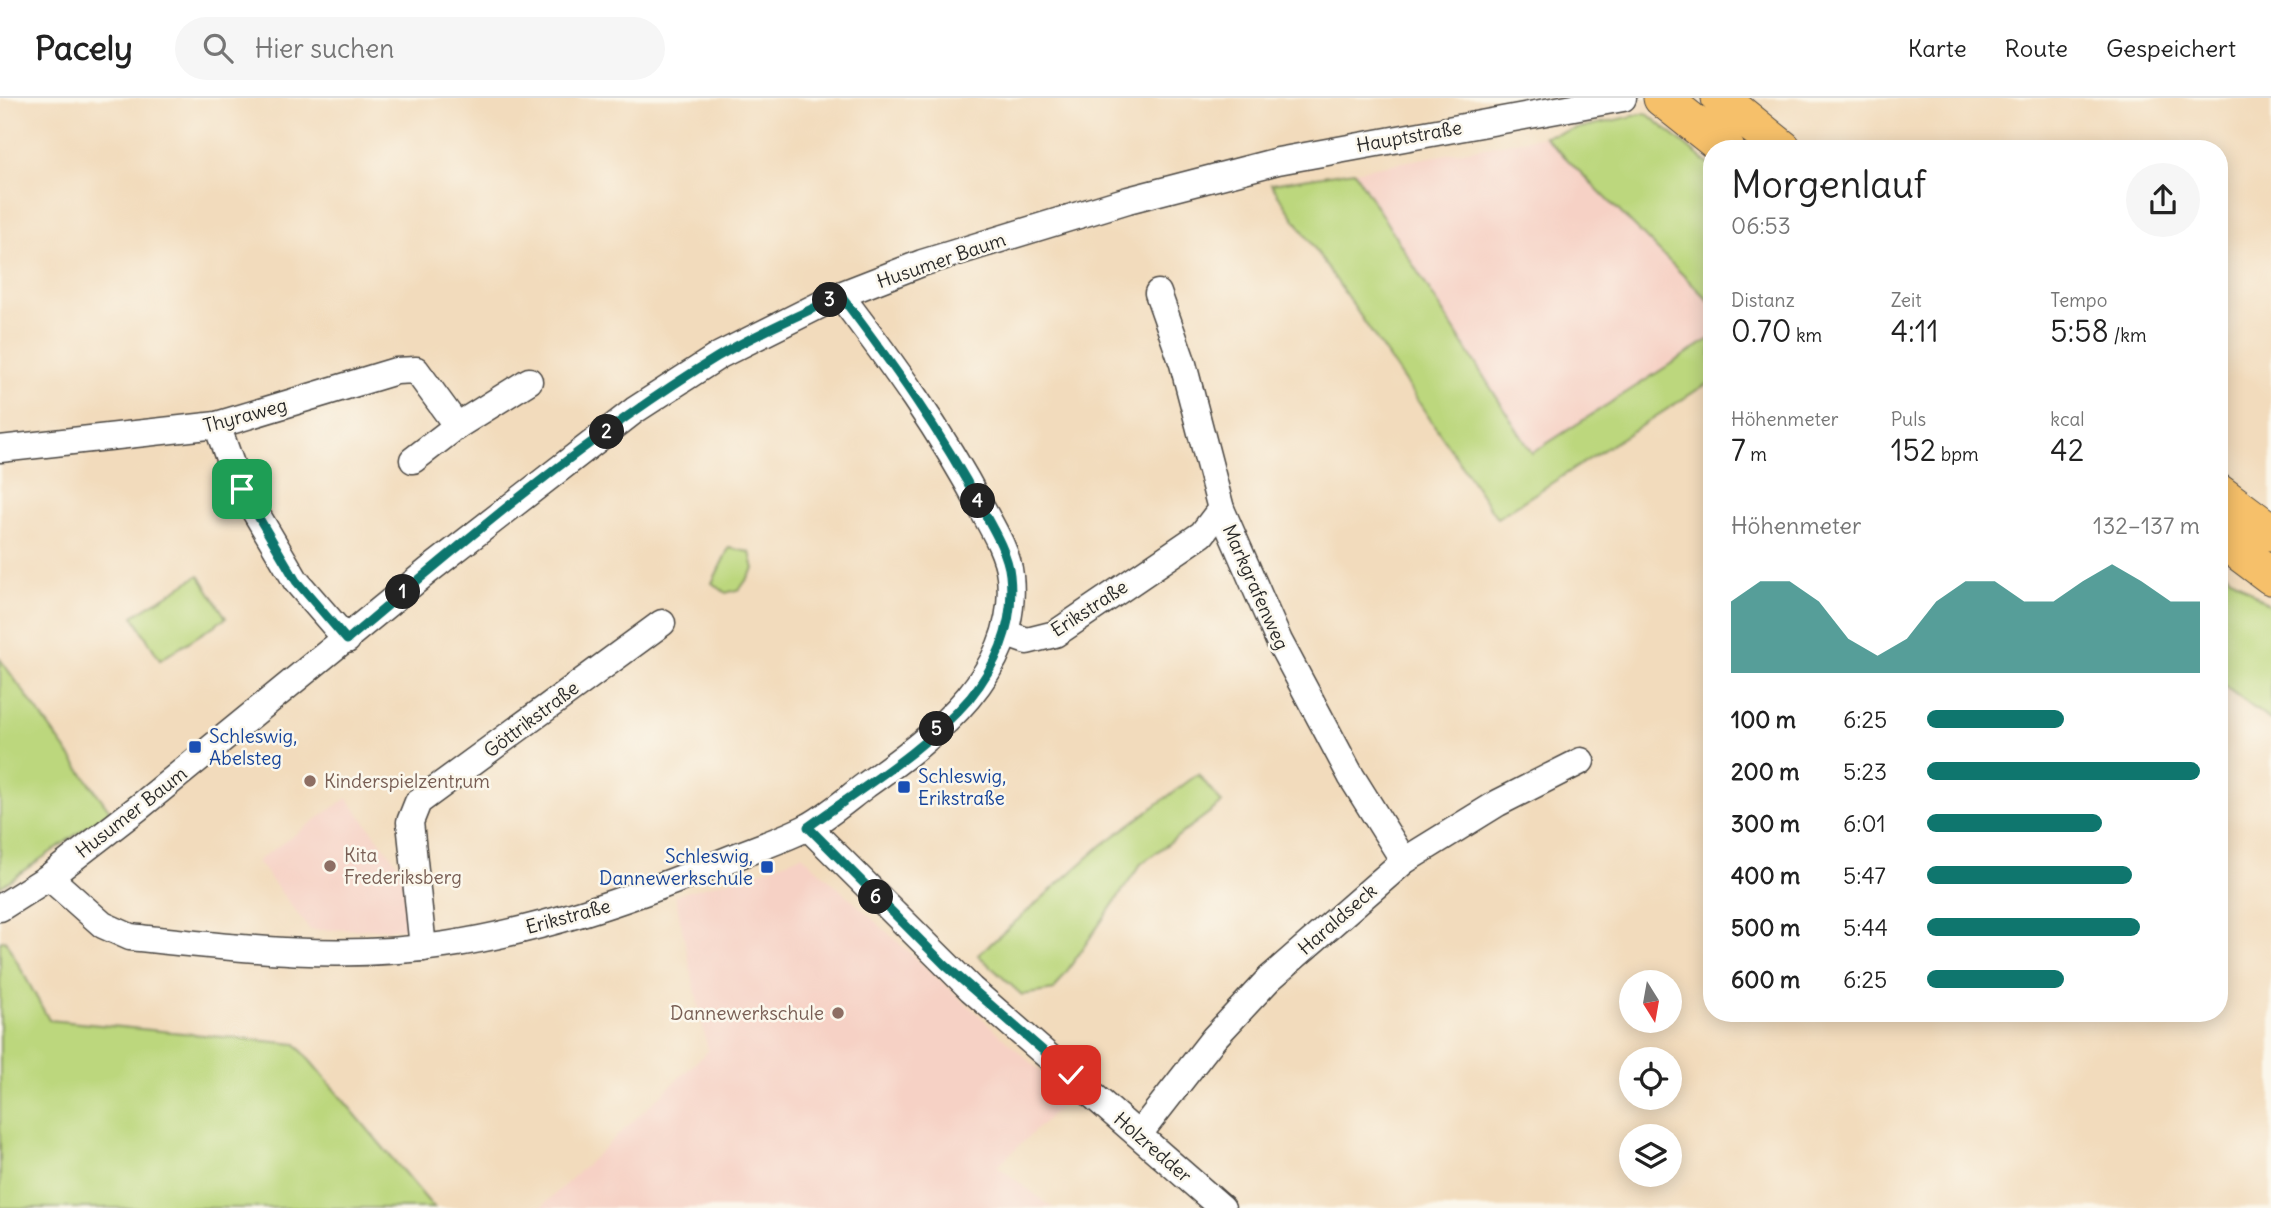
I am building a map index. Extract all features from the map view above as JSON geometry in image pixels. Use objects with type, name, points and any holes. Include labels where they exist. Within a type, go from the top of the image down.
[{"type":"highway","points":[[1662,98],[1715,140]]},
{"type":"highway","points":[[1720,98],[1772,140]]},
{"type":"highway","points":[[2228,500],[2271,532]]},
{"type":"highway","points":[[2228,544],[2271,576]]},
{"type":"street","name":"Hauptstraße","points":[[1278,161],[1623,98]]},
{"type":"street","name":"Husumer Baum","points":[[0,908],[50,877],[347,640],[428,571],[635,410],[720,355],[840,295],[935,259],[1128,200],[1278,161]]},
{"type":"street","name":"Markgrafenweg","points":[[1158,293],[1183,364],[1221,509],[1279,641],[1351,776],[1404,861]]},
{"type":"street","points":[[840,295],[897,369],[954,456],[992,529],[1010,572],[1011,604],[1007,634]]},
{"type":"street","name":"Thyraweg","points":[[0,449],[217,425],[396,371],[416,370],[457,426]]},
{"type":"street","points":[[412,460],[457,426],[529,381]]},
{"type":"street","points":[[217,425],[237,481],[296,581],[347,640]]},
{"type":"street","name":"Erikstraße","points":[[50,877],[103,925],[130,937],[265,951],[422,948],[507,932],[600,908],[656,889],[808,827],[888,769],[947,721],[970,697],[992,666],[1007,634],[1027,641],[1055,634],[1202,534],[1221,509]]},
{"type":"street","name":"Göttrikstraße","points":[[422,948],[410,822],[418,802],[663,622]]},
{"type":"street","name":"Haraldseck","points":[[1139,1134],[1214,1038],[1269,979],[1404,861],[1498,803],[1581,761]]},
{"type":"street","name":"Holzredder","points":[[808,827],[971,989],[1222,1208]]},
{"type":"shaded area","points":[[1544,136],[1703,295],[1703,343],[1532,453],[1354,171]]},
{"type":"shaded area","name":"Kita Frederiksberg","points":[[347,798],[403,871],[408,929],[310,930],[257,861]]},
{"type":"shaded area","name":"Dannewerkschule","points":[[802,855],[1070,1098],[997,1166],[1053,1208],[540,1208],[708,1051],[675,895],[759,872]]},
{"type":"green space","points":[[1646,113],[1703,159],[1703,295],[1544,136]]},
{"type":"green space","points":[[1354,171],[1532,453],[1703,343],[1703,386],[1497,518],[1271,184]]},
{"type":"green space","points":[[729,548],[750,552],[754,569],[740,589],[726,593],[712,583]]},
{"type":"green space","points":[[199,575],[226,618],[160,660],[133,616]]},
{"type":"green space","points":[[2228,575],[2271,607],[2271,721],[2228,689]]},
{"type":"green space","points":[[0,659],[110,811],[0,887]]},
{"type":"green space","points":[[1198,774],[1222,803],[1141,864],[1054,990],[1022,995],[978,955],[1102,845]]},
{"type":"green space","points":[[5,940],[49,1020],[296,1044],[434,1208],[0,1208],[0,942]]},
{"type":"place","name":"Schleswig, Abelsteg","points":[[195,747]]},
{"type":"place","name":"Kinderspielzentrum","points":[[310,781]]},
{"type":"place","name":"Schleswig, Erikstraße","points":[[904,787]]},
{"type":"place","name":"Kita Frederiksberg","points":[[330,866]]},
{"type":"place","name":"Schleswig, Dannewerkschule","points":[[767,867]]},
{"type":"place","name":"Dannewerkschule","points":[[838,1013]]},
{"type":"route","points":[[242,489],[296,581],[347,640],[428,571],[635,410],[720,355],[840,295],[897,369],[954,456],[992,529],[1010,572],[1011,604],[1007,634],[992,666],[970,697],[917,747],[808,827],[945,965],[1071,1075]]}]
